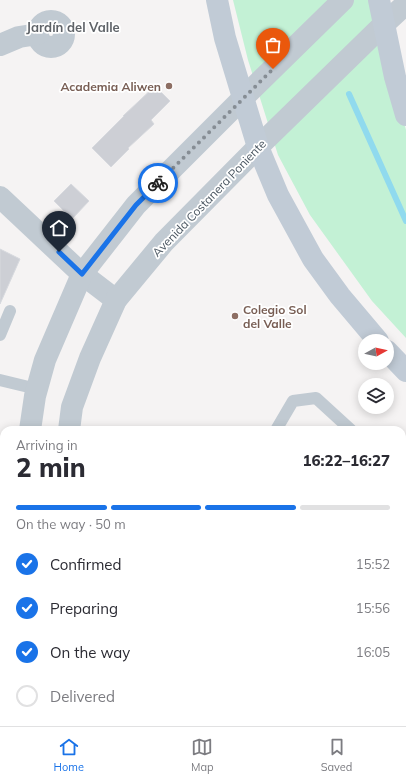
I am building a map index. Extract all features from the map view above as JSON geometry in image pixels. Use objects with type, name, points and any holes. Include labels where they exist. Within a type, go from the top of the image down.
[{"type":"main road","points":[[217,0],[225,38],[258,147],[278,195],[314,258],[340,296],[372,334]]},
{"type":"main road","points":[[379,0],[395,77],[406,116]]},
{"type":"main road","points":[[394,358],[406,371]]},
{"type":"street","points":[[31,426],[37,389],[45,360],[82,274],[136,205],[342,0]]},
{"type":"street","name":"Avenida Costanera Poniente","points":[[70,426],[72,407],[90,358],[116,300],[164,242],[258,147],[406,4]]},
{"type":"street","points":[[0,45],[19,37],[38,34]]},
{"type":"street","points":[[0,196],[82,274],[116,300]]},
{"type":"lane","points":[[0,335],[10,311]]},
{"type":"lane","points":[[0,380],[37,389]]},
{"type":"lane","points":[[278,426],[293,401],[316,398],[347,426]]},
{"type":"green space","points":[[233,0],[378,0],[393,81],[406,130],[406,338],[372,301],[310,215],[278,155],[248,60]]},
{"type":"building","points":[[155,86],[170,101],[151,120],[154,124],[128,148],[129,149],[111,167],[92,148]]},
{"type":"building","points":[[71,184],[89,201],[72,219],[54,201]]},
{"type":"building","points":[[0,249],[20,259],[0,304]]},
{"type":"waterway","points":[[349,94],[406,221]]},
{"type":"way so far","points":[[158,183],[273,69]]},
{"type":"place","name":"Academia Aliwen","points":[[169,86]]},
{"type":"place","name":"Colegio Sol del Valle","points":[[235,316]]},
{"type":"district","name":"Jardín del Valle","points":[[73,27]]},
{"type":"route","points":[[59,252],[82,274],[136,205],[158,183]]}]
